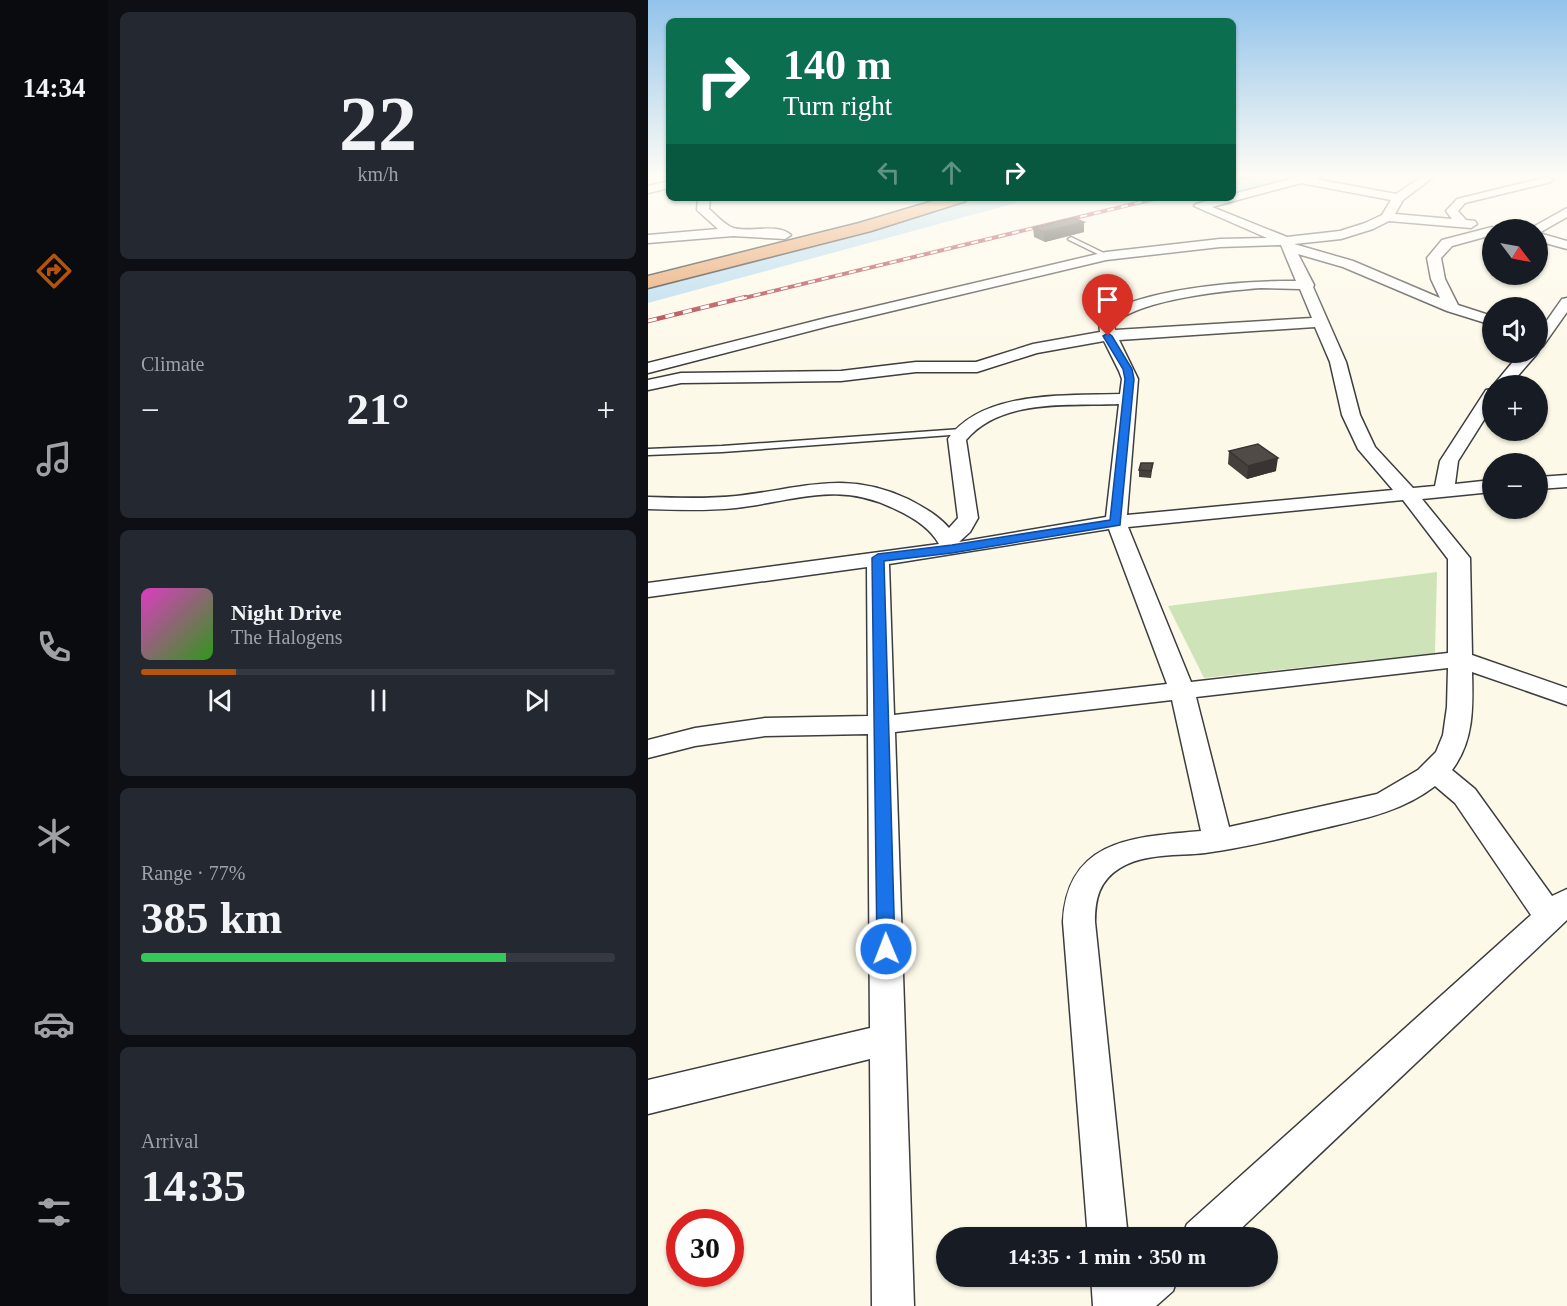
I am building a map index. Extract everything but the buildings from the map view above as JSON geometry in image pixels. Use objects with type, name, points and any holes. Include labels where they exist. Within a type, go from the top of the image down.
[{"type":"highway","points":[[648,268],[781,236]]},
{"type":"highway","points":[[648,282],[830,236]]},
{"type":"street","points":[[648,239],[675,236]]},
{"type":"street","points":[[1269,236],[1348,264],[1452,308],[1482,318]]},
{"type":"street","points":[[648,368],[826,322],[1106,256],[1220,243],[1288,244],[1335,236]]},
{"type":"street","points":[[1452,308],[1438,279],[1434,258],[1448,243],[1474,236]]},
{"type":"street","points":[[1548,240],[1567,245]]},
{"type":"street","points":[[1107,1227],[1079,922],[1079,898],[1089,877],[1109,860],[1131,851],[1218,840],[1383,803],[1403,795],[1435,771],[1452,747],[1457,733],[1460,659],[1459,558],[1409,495],[1367,449],[1351,415],[1338,362],[1288,244]]},
{"type":"street","points":[[1218,840],[1182,691],[1116,522],[1130,379],[1127,369],[1108,336],[1106,322],[1108,318],[1131,308],[1222,288],[1262,284],[1307,285]]},
{"type":"street","points":[[1548,327],[1566,305]]},
{"type":"street","points":[[648,385],[681,378],[841,376],[916,367],[977,367],[1033,349],[1090,337],[1321,322]]},
{"type":"street","points":[[1510,375],[1520,363]]},
{"type":"street","points":[[950,544],[968,518],[957,439],[961,432],[976,419],[1012,406],[1128,399]]},
{"type":"street","points":[[1444,489],[1449,461],[1482,410]]},
{"type":"street","points":[[1548,482],[1567,481]]},
{"type":"street","points":[[648,503],[732,503],[838,486],[864,488],[889,496],[923,515],[938,527],[950,544]]},
{"type":"street","points":[[648,590],[878,558],[950,544],[1116,522],[1482,487]]},
{"type":"street","points":[[878,558],[894,1306]]},
{"type":"street","points":[[648,750],[695,737],[765,727],[882,725],[1460,659],[1567,697]]},
{"type":"street","points":[[1213,1227],[1559,909],[1465,796],[1435,771]]},
{"type":"street","points":[[648,1097],[888,1039]]},
{"type":"street","points":[[1112,1287],[1114,1306]]},
{"type":"street","points":[[1126,1306],[1146,1287]]},
{"type":"lane","points":[[1071,239],[1106,256]]},
{"type":"lane","points":[[648,452],[961,432]]},
{"type":"green space","points":[[1437,572],[1435,653],[1204,678],[1168,606]]},
{"type":"waterway","points":[[648,295],[873,236]]},
{"type":"railway","points":[[740,299],[1001,236]]},
{"type":"railway","points":[[648,321],[746,297]]},
{"type":"route","points":[[886,949],[878,558],[952,549],[1116,522],[1130,379],[1127,369],[1108,336]]}]
